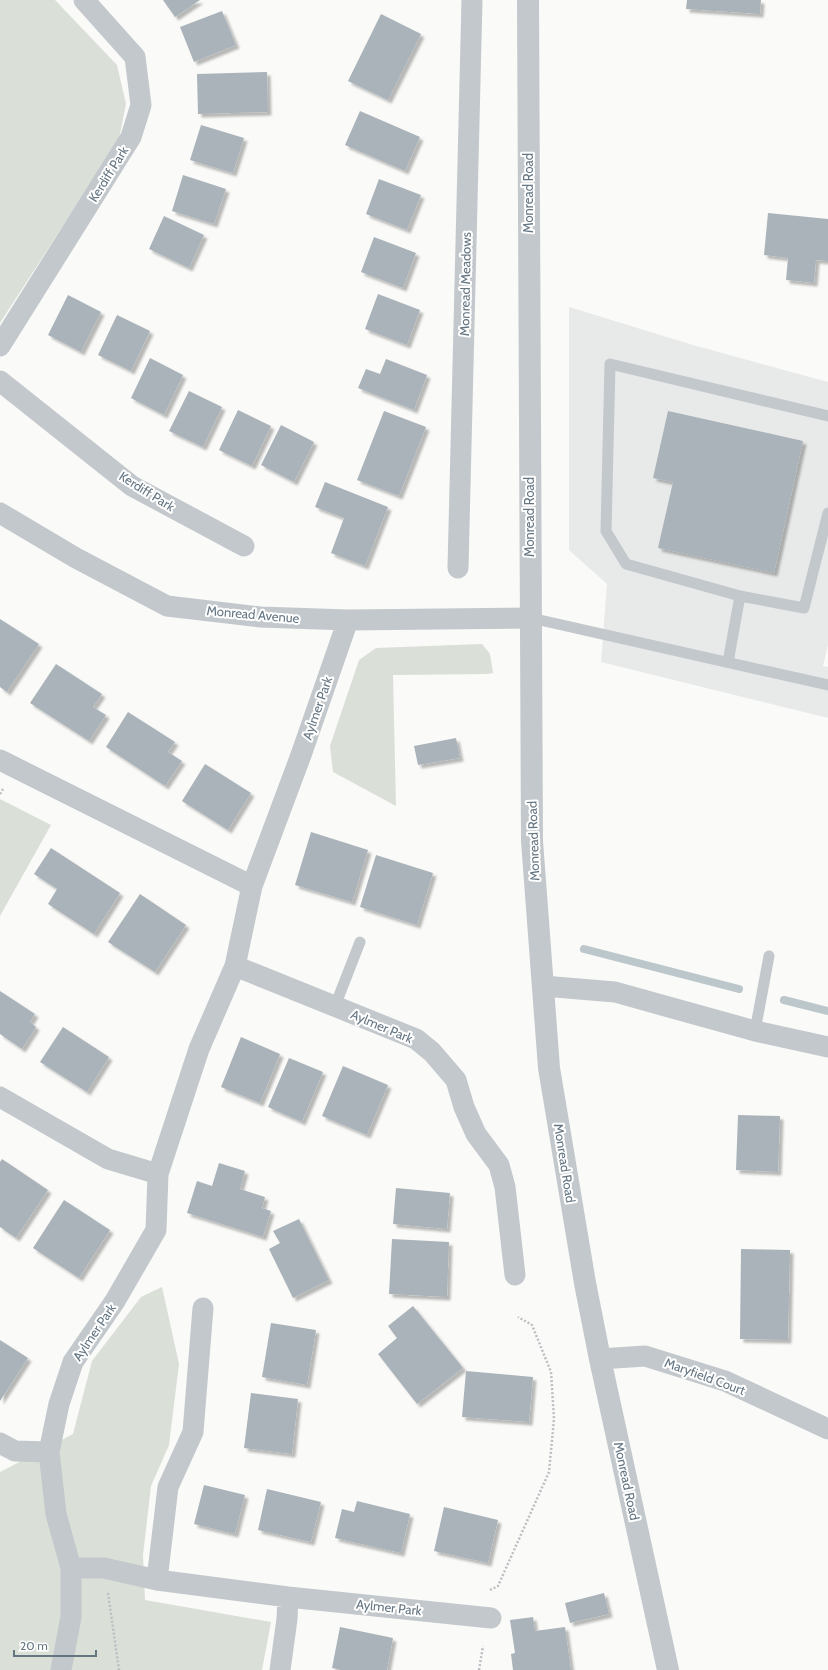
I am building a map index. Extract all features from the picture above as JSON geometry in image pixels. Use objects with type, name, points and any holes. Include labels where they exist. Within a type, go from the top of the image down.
[{"type":"street","name":"Kerdiff Park","points":[[0,346],[131,137],[141,105],[135,57],[84,0]]},
{"type":"street","name":"Monread Meadows","points":[[458,568],[472,0]]},
{"type":"street","name":"Monread Road","points":[[528,0],[529,556],[531,618],[532,841],[549,1068],[585,1283],[600,1359],[668,1670]]},
{"type":"street","name":"Kerdiff Park","points":[[0,381],[132,486],[244,546]]},
{"type":"street","name":"Monread Avenue","points":[[0,512],[76,558],[167,606],[260,617],[348,620],[531,618]]},
{"type":"street","name":"Aylmer Park","points":[[61,1670],[71,1617],[71,1568],[56,1514],[49,1452],[59,1404],[73,1362],[115,1301],[156,1230],[158,1174],[199,1049],[235,966],[252,886],[301,755],[348,620]]},
{"type":"street","points":[[0,760],[252,886]]},
{"type":"street","name":"Aylmer Park","points":[[235,966],[416,1039],[432,1052],[456,1080],[464,1107],[476,1134],[499,1165],[505,1187],[515,1275]]},
{"type":"street","points":[[543,986],[615,992],[755,1031],[828,1047]]},
{"type":"street","points":[[0,1097],[108,1159],[158,1174]]},
{"type":"street","points":[[157,1580],[168,1487],[193,1432],[203,1308]]},
{"type":"street","name":"Maryfield Court","points":[[600,1359],[645,1356],[725,1381],[828,1429]]},
{"type":"street","points":[[0,1442],[15,1451],[49,1452]]},
{"type":"street","name":"Aylmer Park","points":[[71,1568],[104,1568],[157,1580],[288,1597],[491,1618]]},
{"type":"street","points":[[280,1670],[287,1619],[288,1597]]},
{"type":"lane","points":[[828,416],[610,364],[606,531],[626,564],[740,596],[804,608],[828,513]]},
{"type":"lane","points":[[728,662],[740,596]]},
{"type":"lane","points":[[531,618],[828,685]]},
{"type":"lane","points":[[335,1006],[360,942]]},
{"type":"lane","points":[[755,1031],[769,956]]},
{"type":"path","points":[[0,794],[3,788]]},
{"type":"path","points":[[490,1590],[498,1586],[548,1472],[554,1418],[551,1372],[532,1325],[518,1317]]},
{"type":"path","points":[[104,1568],[119,1670]]},
{"type":"path","points":[[479,1670],[482,1661],[483,1646]]},
{"type":"shaded area","points":[[0,0],[55,0],[117,65],[126,104],[119,139],[0,323]]},
{"type":"shaded area","points":[[569,307],[693,345],[828,382],[828,645],[823,666],[828,667],[828,718],[601,662],[607,584],[569,550]]},
{"type":"shaded area","points":[[482,644],[490,654],[493,673],[393,675],[396,806],[333,772],[330,746],[359,660],[376,648]]},
{"type":"shaded area","points":[[0,799],[51,825],[0,916]]},
{"type":"shaded area","points":[[162,1287],[179,1364],[169,1445],[151,1486],[143,1555],[145,1600],[271,1622],[262,1670],[0,1670],[0,1472],[73,1434],[92,1361],[141,1297]]},
{"type":"building","points":[[163,0],[200,0],[175,17]]},
{"type":"building","points":[[687,0],[761,0],[760,14],[686,9]]},
{"type":"building","points":[[222,11],[236,45],[194,62],[180,27]]},
{"type":"building","points":[[381,14],[421,34],[388,100],[348,81]]},
{"type":"building","points":[[267,72],[268,112],[198,114],[197,74]]},
{"type":"building","points":[[360,111],[420,137],[405,171],[345,145]]},
{"type":"building","points":[[201,125],[244,138],[233,173],[190,160]]},
{"type":"building","points":[[183,175],[226,189],[214,224],[172,211]]},
{"type":"building","points":[[379,179],[421,195],[407,230],[366,214]]},
{"type":"building","points":[[768,213],[828,219],[828,261],[816,260],[814,283],[786,280],[788,258],[764,255]]},
{"type":"building","points":[[164,216],[204,235],[189,268],[149,249]]},
{"type":"building","points":[[374,237],[416,253],[403,288],[361,272]]},
{"type":"building","points":[[378,294],[420,310],[407,345],[365,329]]},
{"type":"building","points":[[68,295],[101,312],[81,352],[48,335]]},
{"type":"building","points":[[117,315],[150,331],[131,371],[98,355]]},
{"type":"building","points":[[150,358],[183,375],[164,415],[131,398]]},
{"type":"building","points":[[386,359],[427,375],[414,410],[358,388],[366,369],[380,374]]},
{"type":"building","points":[[189,391],[222,407],[203,447],[169,431]]},
{"type":"building","points":[[238,410],[271,426],[252,466],[219,450]]},
{"type":"building","points":[[384,411],[426,427],[399,496],[357,480]]},
{"type":"building","points":[[668,411],[803,441],[774,573],[658,548],[673,482],[653,478]]},
{"type":"building","points":[[281,425],[314,442],[294,482],[261,465]]},
{"type":"building","points":[[325,482],[388,507],[365,566],[331,553],[344,518],[315,507]]},
{"type":"building","points":[[0,619],[39,644],[7,692],[0,687]]},
{"type":"building","points":[[56,664],[102,694],[93,707],[106,715],[89,741],[30,703]]},
{"type":"building","points":[[128,712],[175,742],[168,752],[182,761],[165,786],[106,747]]},
{"type":"building","points":[[456,738],[460,758],[418,765],[414,746]]},
{"type":"building","points":[[205,764],[251,793],[228,830],[182,801]]},
{"type":"building","points":[[311,832],[368,850],[352,902],[295,885]]},
{"type":"building","points":[[51,848],[120,893],[94,934],[48,904],[57,889],[34,874]]},
{"type":"building","points":[[376,855],[433,873],[417,925],[360,907]]},
{"type":"building","points":[[140,894],[186,925],[155,972],[108,942]]},
{"type":"building","points":[[0,991],[35,1014],[30,1022],[36,1027],[22,1049],[0,1034]]},
{"type":"building","points":[[63,1027],[109,1057],[87,1092],[40,1062]]},
{"type":"building","points":[[241,1037],[280,1054],[260,1103],[221,1087]]},
{"type":"building","points":[[289,1058],[323,1072],[302,1122],[268,1107]]},
{"type":"building","points":[[343,1066],[388,1085],[367,1135],[322,1116]]},
{"type":"building","points":[[738,1115],[780,1116],[778,1172],[736,1170]]},
{"type":"building","points":[[2,1159],[48,1190],[16,1238],[0,1227],[0,1162]]},
{"type":"building","points":[[219,1163],[245,1171],[240,1189],[265,1197],[262,1208],[271,1211],[263,1237],[187,1213],[197,1181],[212,1186]]},
{"type":"building","points":[[396,1188],[450,1193],[447,1229],[393,1224]]},
{"type":"building","points":[[64,1200],[110,1230],[79,1278],[33,1248]]},
{"type":"building","points":[[299,1219],[329,1280],[293,1298],[269,1249],[280,1243],[273,1231]]},
{"type":"building","points":[[392,1239],[449,1242],[447,1297],[389,1294]]},
{"type":"building","points":[[741,1249],[790,1250],[788,1340],[740,1339]]},
{"type":"building","points":[[413,1306],[463,1368],[417,1404],[378,1354],[397,1338],[388,1326]]},
{"type":"building","points":[[271,1323],[316,1330],[307,1385],[262,1377]]},
{"type":"building","points":[[0,1340],[28,1358],[0,1401]]},
{"type":"building","points":[[466,1371],[533,1377],[529,1422],[462,1417]]},
{"type":"building","points":[[251,1393],[298,1399],[292,1454],[244,1448]]},
{"type":"building","points":[[204,1485],[245,1495],[235,1534],[194,1524]]},
{"type":"building","points":[[267,1489],[321,1502],[311,1542],[258,1530]]},
{"type":"building","points":[[357,1501],[410,1514],[401,1553],[335,1538],[342,1509],[354,1512]]},
{"type":"building","points":[[444,1507],[498,1520],[488,1563],[434,1551]]},
{"type":"building","points":[[604,1593],[609,1614],[570,1623],[565,1603]]},
{"type":"building","points":[[533,1617],[535,1631],[565,1627],[571,1670],[513,1670],[511,1654],[515,1653],[510,1620]]},
{"type":"building","points":[[340,1627],[393,1638],[387,1670],[341,1670],[332,1668]]},
{"type":"waterway","points":[[584,949],[739,989]]},
{"type":"waterway","points":[[784,1000],[828,1011]]}]
